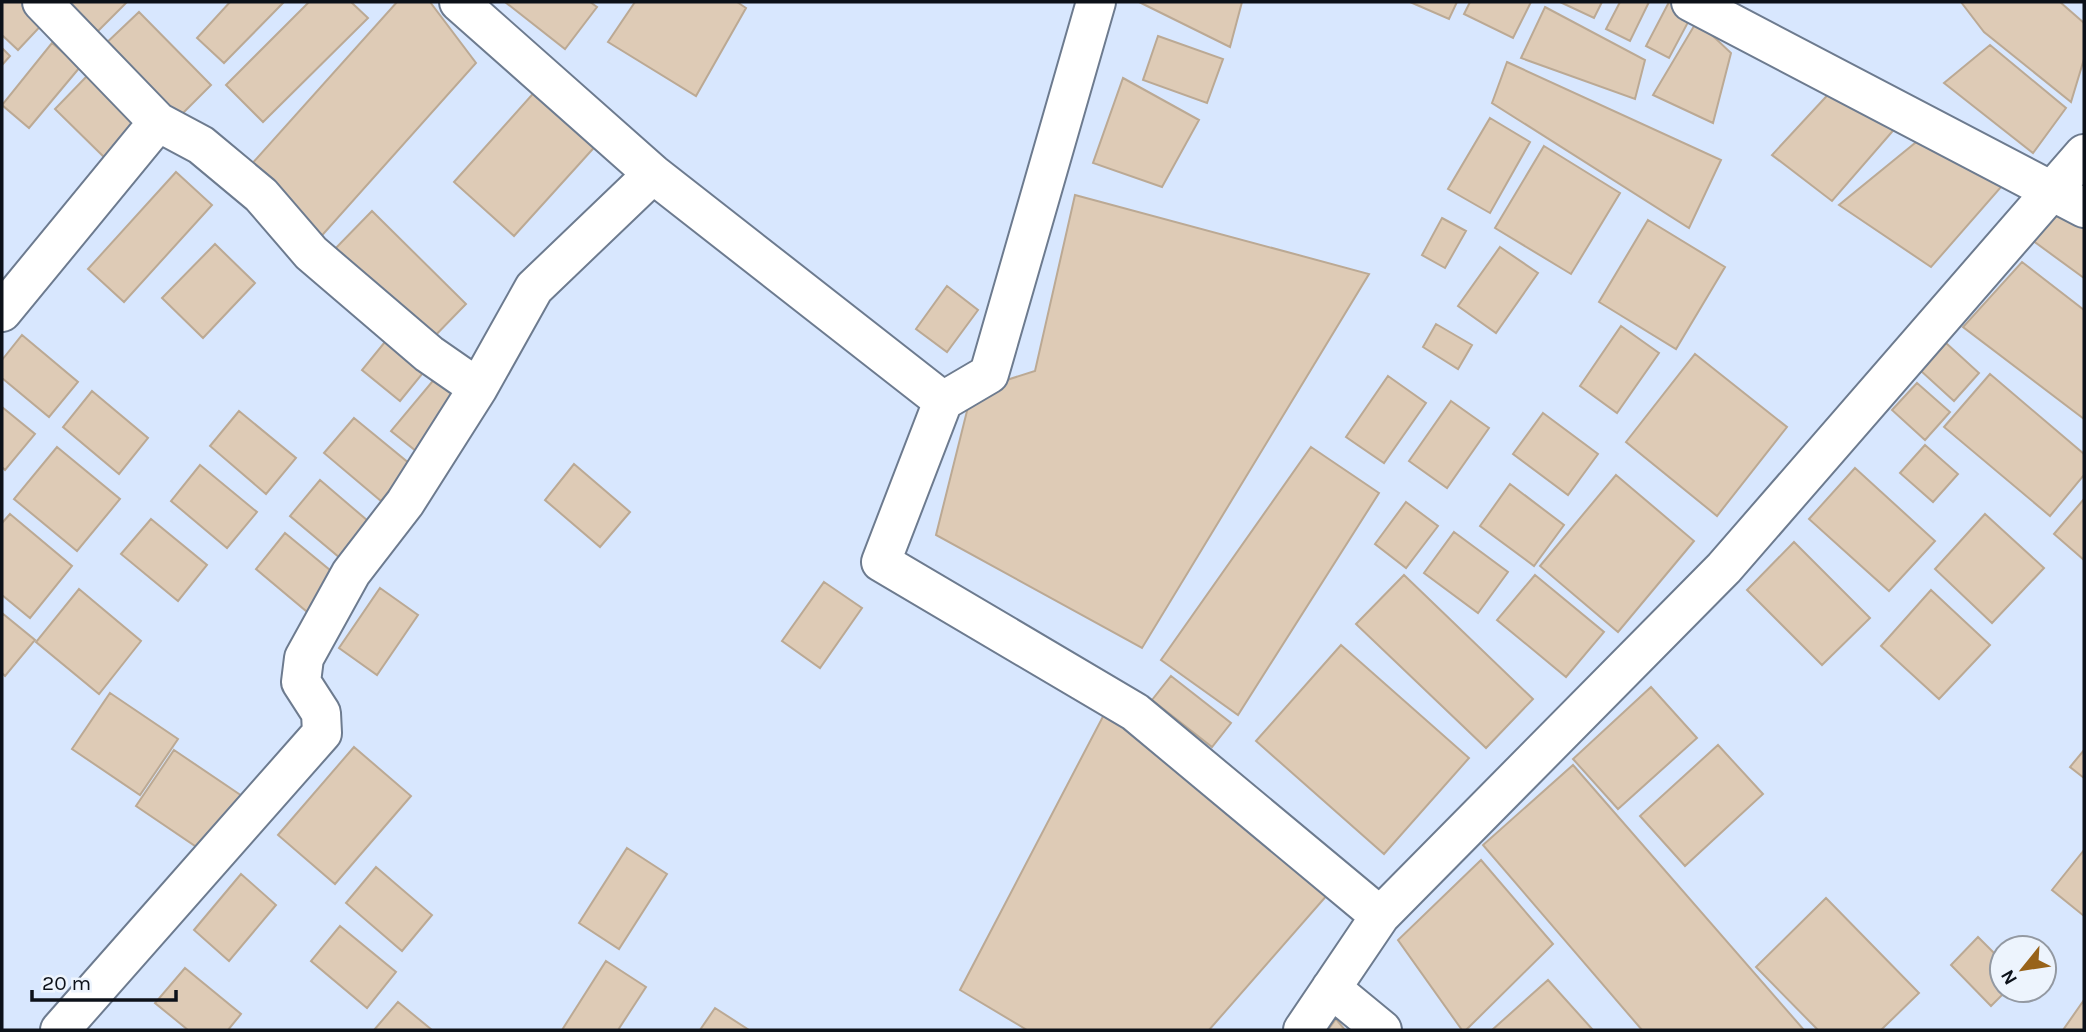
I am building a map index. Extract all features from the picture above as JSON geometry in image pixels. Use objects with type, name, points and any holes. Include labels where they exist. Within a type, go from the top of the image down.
[{"type":"street","points":[[42,2],[158,122],[201,145],[261,195],[311,253],[429,354],[478,388]]},
{"type":"street","points":[[459,2],[653,174],[943,401]]},
{"type":"street","points":[[1096,2],[989,374],[943,401],[881,562],[1135,712],[1380,916]]},
{"type":"street","points":[[1691,2],[2068,199]]},
{"type":"street","points":[[2,312],[158,122]]},
{"type":"street","points":[[1303,1030],[1380,916],[1724,568],[2068,199],[2084,154]]},
{"type":"street","points":[[60,1030],[322,733],[321,713],[301,682],[304,659],[351,573],[405,503],[478,388],[534,288],[653,174]]},
{"type":"street","points":[[1331,988],[1382,1030]]},
{"type":"building","points":[[2,2],[34,2],[49,17],[18,50],[2,35]]},
{"type":"building","points":[[53,2],[127,2],[90,39]]},
{"type":"building","points":[[230,2],[284,2],[224,63],[197,38]]},
{"type":"building","points":[[309,2],[351,2],[368,18],[263,122],[226,85]]},
{"type":"building","points":[[397,2],[430,2],[476,63],[317,241],[249,167]]},
{"type":"building","points":[[505,2],[590,2],[597,7],[565,49]]},
{"type":"building","points":[[635,2],[737,2],[746,8],[696,96],[608,42]]},
{"type":"building","points":[[1139,2],[1242,2],[1230,47]]},
{"type":"building","points":[[1410,2],[1457,2],[1449,19]]},
{"type":"building","points":[[1470,2],[1531,2],[1513,38],[1464,14]]},
{"type":"building","points":[[1560,2],[1602,2],[1594,18]]},
{"type":"building","points":[[1620,2],[1649,2],[1630,41],[1606,29]]},
{"type":"building","points":[[1669,2],[1677,2],[1694,11],[1669,58],[1646,46]]},
{"type":"building","points":[[1961,2],[2060,2],[2084,23],[2084,59],[2071,102],[1984,32]]},
{"type":"building","points":[[1545,7],[1645,60],[1635,99],[1521,58]]},
{"type":"building","points":[[139,12],[211,85],[173,123],[101,48]]},
{"type":"building","points":[[1697,21],[1731,53],[1713,123],[1653,95]]},
{"type":"building","points":[[1158,36],[1223,59],[1207,103],[1143,80]]},
{"type":"building","points":[[52,43],[80,67],[29,128],[2,105]]},
{"type":"building","points":[[1990,45],[2066,108],[2033,153],[1944,83]]},
{"type":"building","points":[[2,48],[10,56],[2,65]]},
{"type":"building","points":[[1507,62],[1721,160],[1689,228],[1492,103]]},
{"type":"building","points":[[1849,72],[1904,118],[1832,201],[1772,155]]},
{"type":"building","points":[[87,76],[139,127],[108,161],[55,109]]},
{"type":"building","points":[[1123,78],[1199,120],[1162,187],[1093,163]]},
{"type":"building","points":[[539,87],[600,141],[514,236],[454,182]]},
{"type":"building","points":[[1490,118],[1530,142],[1490,213],[1448,189]]},
{"type":"building","points":[[1942,121],[2015,171],[1931,267],[1839,205]]},
{"type":"building","points":[[1544,146],[1620,193],[1571,274],[1495,228]]},
{"type":"building","points":[[176,172],[212,205],[124,302],[88,269]]},
{"type":"building","points":[[1075,195],[1369,274],[1142,648],[936,535],[972,391],[1035,371]]},
{"type":"building","points":[[2084,195],[2084,278],[2025,235]]},
{"type":"building","points":[[372,211],[466,304],[425,346],[331,253]]},
{"type":"building","points":[[1442,218],[1466,231],[1445,268],[1422,255]]},
{"type":"building","points":[[1648,220],[1725,267],[1676,349],[1599,302]]},
{"type":"building","points":[[215,244],[255,283],[203,338],[162,298]]},
{"type":"building","points":[[1500,247],[1538,273],[1496,333],[1458,306]]},
{"type":"building","points":[[2022,262],[2084,310],[2084,419],[1963,327]]},
{"type":"building","points":[[947,286],[978,310],[947,352],[916,329]]},
{"type":"building","points":[[1436,324],[1472,345],[1458,369],[1423,347]]},
{"type":"building","points":[[1621,326],[1659,353],[1617,413],[1580,386]]},
{"type":"building","points":[[22,335],[78,382],[49,417],[2,378],[2,360]]},
{"type":"building","points":[[389,337],[427,368],[400,401],[362,370]]},
{"type":"building","points":[[1946,343],[1979,373],[1954,401],[1921,371]]},
{"type":"building","points":[[1695,354],[1787,427],[1717,516],[1626,442]]},
{"type":"building","points":[[1990,374],[2084,454],[2084,475],[2050,516],[1944,427]]},
{"type":"building","points":[[437,376],[466,401],[421,455],[391,431]]},
{"type":"building","points":[[1388,376],[1426,403],[1384,463],[1346,437]]},
{"type":"building","points":[[1917,383],[1950,412],[1925,440],[1892,410]]},
{"type":"building","points":[[92,391],[148,438],[119,474],[63,427]]},
{"type":"building","points":[[1451,401],[1489,428],[1447,488],[1409,461]]},
{"type":"building","points":[[2,407],[35,434],[5,470],[2,467]]},
{"type":"building","points":[[239,411],[296,458],[266,494],[210,446]]},
{"type":"building","points":[[1543,413],[1598,454],[1568,495],[1513,454]]},
{"type":"building","points":[[354,418],[410,464],[381,501],[324,453]]},
{"type":"building","points":[[1925,445],[1958,474],[1933,502],[1900,473]]},
{"type":"building","points":[[57,447],[120,499],[77,551],[14,499]]},
{"type":"building","points":[[1311,447],[1379,493],[1238,715],[1161,660]]},
{"type":"building","points":[[574,464],[630,512],[600,547],[545,500]]},
{"type":"building","points":[[200,465],[257,512],[227,548],[171,501]]},
{"type":"building","points":[[1855,468],[1935,541],[1889,591],[1809,519]]},
{"type":"building","points":[[1616,475],[1694,541],[1618,632],[1540,566]]},
{"type":"building","points":[[320,480],[375,527],[346,563],[290,516]]},
{"type":"building","points":[[1510,484],[1564,525],[1534,566],[1480,526]]},
{"type":"building","points":[[2084,499],[2084,560],[2054,534]]},
{"type":"building","points":[[1406,502],[1438,526],[1406,568],[1375,544]]},
{"type":"building","points":[[10,514],[72,566],[30,618],[2,595],[2,523]]},
{"type":"building","points":[[1985,514],[2044,568],[1992,623],[1935,569]]},
{"type":"building","points":[[151,519],[207,565],[178,601],[121,554]]},
{"type":"building","points":[[1454,532],[1508,572],[1478,613],[1424,573]]},
{"type":"building","points":[[285,533],[342,580],[312,616],[256,569]]},
{"type":"building","points":[[1794,542],[1870,618],[1822,665],[1747,590]]},
{"type":"building","points":[[1404,575],[1533,699],[1486,748],[1356,624]]},
{"type":"building","points":[[1535,575],[1604,632],[1566,677],[1497,620]]},
{"type":"building","points":[[824,582],[862,608],[820,668],[782,641]]},
{"type":"building","points":[[380,588],[418,615],[377,675],[339,648]]},
{"type":"building","points":[[79,589],[141,641],[99,694],[36,642]]},
{"type":"building","points":[[1931,590],[1990,645],[1939,699],[1881,646]]},
{"type":"building","points":[[2,613],[35,640],[5,676],[2,673]]},
{"type":"building","points":[[1341,645],[1469,758],[1384,854],[1256,741]]},
{"type":"building","points":[[1171,676],[1231,723],[1212,747],[1152,700]]},
{"type":"building","points":[[1120,684],[1349,870],[1209,1030],[1027,1030],[960,990]]},
{"type":"building","points":[[1651,687],[1697,738],[1618,809],[1573,759]]},
{"type":"building","points":[[110,693],[178,739],[140,795],[72,749]]},
{"type":"building","points":[[1718,745],[1763,794],[1685,866],[1640,816]]},
{"type":"building","points":[[354,747],[411,796],[335,884],[278,835]]},
{"type":"building","points":[[174,750],[242,796],[204,852],[136,806]]},
{"type":"building","points":[[2084,750],[2084,778],[2070,767]]},
{"type":"building","points":[[1573,765],[1804,1030],[1642,1030],[1483,845]]},
{"type":"building","points":[[627,848],[667,874],[619,949],[579,923]]},
{"type":"building","points":[[2084,850],[2084,916],[2052,890]]},
{"type":"building","points":[[1481,860],[1553,944],[1466,1030],[1462,1030],[1398,940]]},
{"type":"building","points":[[376,867],[432,915],[402,951],[346,903]]},
{"type":"building","points":[[241,874],[276,905],[229,961],[194,930]]},
{"type":"building","points":[[1826,898],[1919,993],[1881,1030],[1818,1030],[1756,967]]},
{"type":"building","points":[[340,926],[396,972],[367,1008],[311,961]]},
{"type":"building","points":[[1978,937],[1988,947],[1988,1003],[1951,965]]},
{"type":"building","points":[[606,961],[646,987],[618,1030],[562,1030]]},
{"type":"building","points":[[185,968],[241,1014],[228,1030],[188,1030],[155,1003]]},
{"type":"building","points":[[1548,980],[1593,1030],[1492,1030]]},
{"type":"building","points":[[2084,1000],[2084,1030],[2063,1030]]},
{"type":"building","points":[[398,1002],[432,1030],[374,1030]]},
{"type":"building","points":[[715,1008],[749,1030],[700,1030]]},
{"type":"building","points":[[1336,1019],[1345,1030],[1328,1030]]}]
